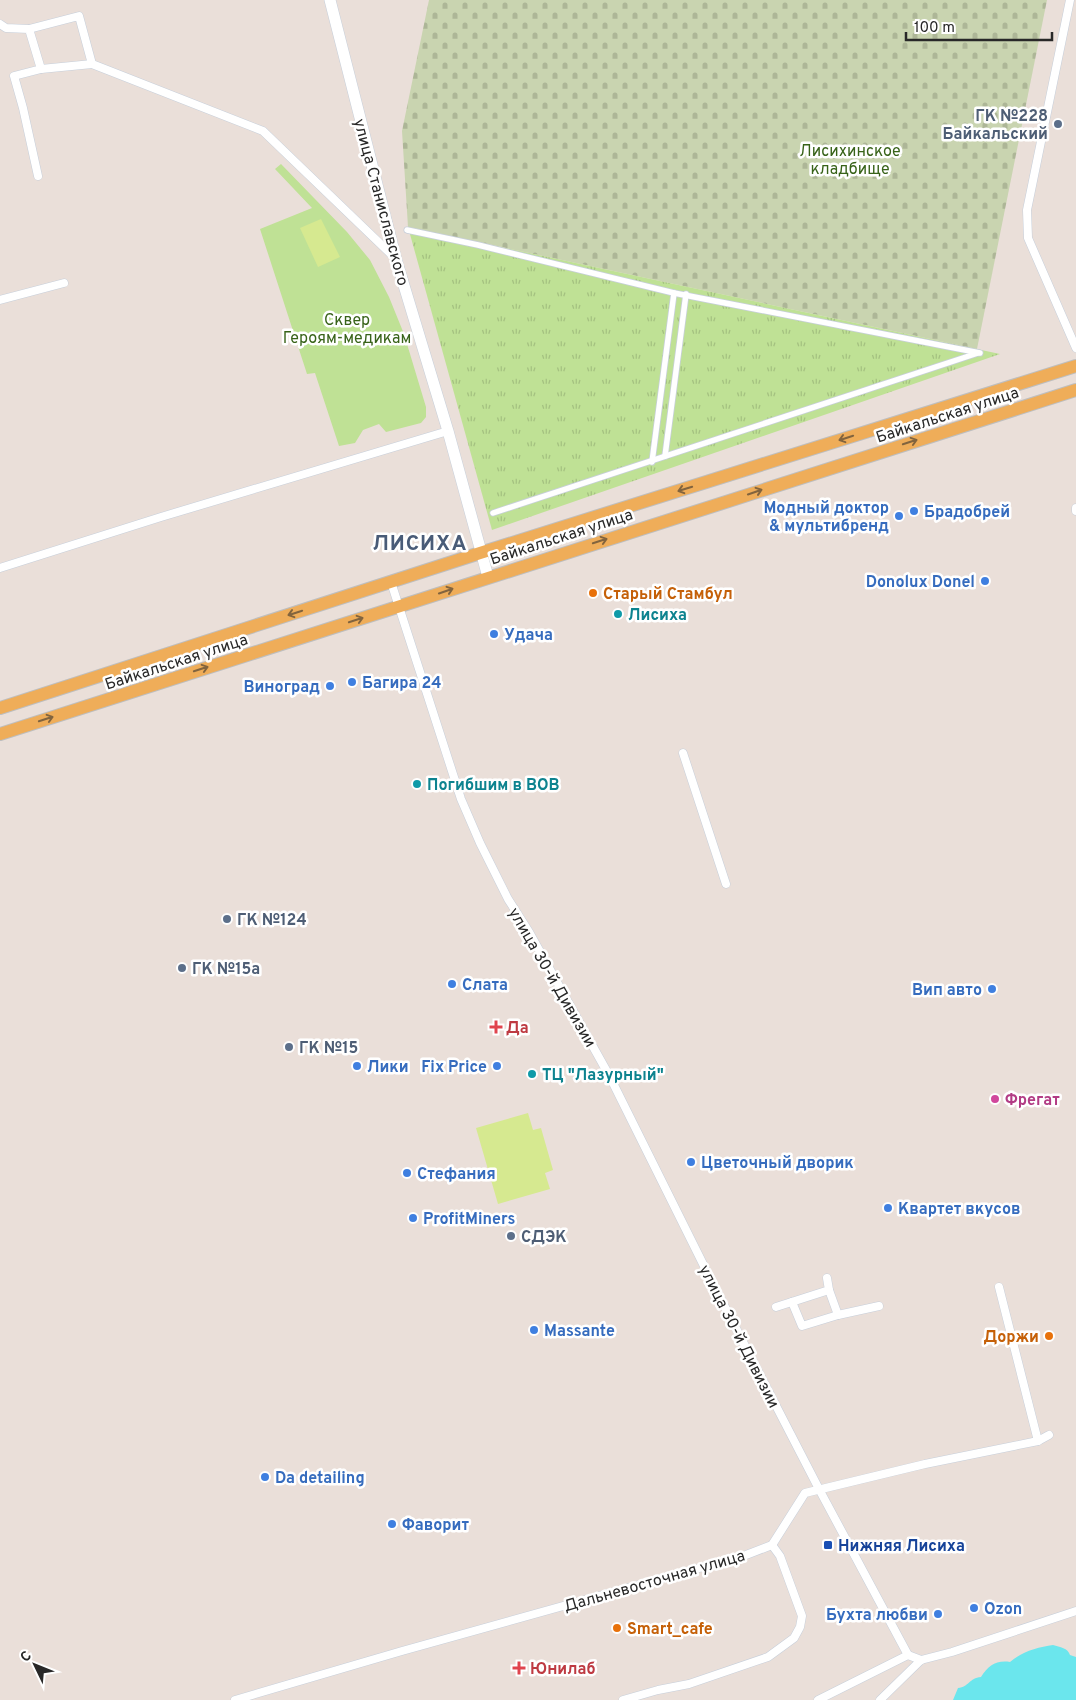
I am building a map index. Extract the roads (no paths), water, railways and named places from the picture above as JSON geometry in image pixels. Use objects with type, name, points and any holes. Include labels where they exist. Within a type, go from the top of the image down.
[{"type":"main road","name":"улица Станиславского","points":[[330,0],[396,258],[448,431],[488,577]]},
{"type":"main road","name":"Байкальская улица","points":[[0,708],[480,553],[1076,366]]},
{"type":"main road","name":"Байкальская улица","points":[[0,734],[1076,390]]},
{"type":"street","points":[[1070,0],[1027,210],[1028,238],[1076,348]]},
{"type":"street","points":[[0,24],[6,28],[29,29],[79,16],[92,64]]},
{"type":"street","points":[[29,29],[41,69]]},
{"type":"street","points":[[38,176],[14,76],[41,69],[92,64],[264,131],[396,258]]},
{"type":"street","points":[[408,230],[674,293],[980,353],[494,513]]},
{"type":"street","points":[[0,300],[64,283]]},
{"type":"street","points":[[652,462],[674,293]]},
{"type":"street","points":[[665,456],[686,294]]},
{"type":"street","points":[[0,568],[170,514],[448,431]]},
{"type":"street","name":"улица 30-й Дивизии","points":[[391,582],[461,799],[480,843],[508,899],[529,932],[610,1077],[819,1490],[908,1655]]},
{"type":"street","points":[[683,753],[726,884]]},
{"type":"street","points":[[827,1278],[829,1290],[838,1315]]},
{"type":"street","points":[[999,1287],[1038,1441]]},
{"type":"street","points":[[776,1307],[829,1290]]},
{"type":"street","points":[[792,1302],[802,1326],[838,1315],[879,1306]]},
{"type":"street","points":[[623,1700],[689,1684],[768,1657],[794,1638],[800,1627],[802,1616],[780,1556],[772,1545],[805,1492],[1038,1441],[1049,1435]]},
{"type":"street","name":"Дальневосточная улица","points":[[235,1700],[402,1651],[746,1556],[772,1545]]},
{"type":"street","points":[[880,1700],[921,1660],[952,1652],[1076,1611]]},
{"type":"street","points":[[818,1700],[908,1655],[921,1660]]},
{"type":"water","points":[[1053,1645],[1063,1648],[1070,1655],[1076,1657],[1076,1700],[953,1700],[958,1688],[981,1677],[993,1665],[1001,1662],[1010,1662],[1030,1650]]},
{"type":"place","name":"ГК №228 Байкальский","points":[[1058,124]]},
{"type":"place","name":"Брадобрей","points":[[914,511]]},
{"type":"place","name":"Модный доктор & мультибренд","points":[[899,516]]},
{"type":"place","name":"Donolux Donel","points":[[985,581]]},
{"type":"place","name":"Старый Стамбул","points":[[593,593]]},
{"type":"place","name":"Лисиха","points":[[618,614]]},
{"type":"place","name":"Удача","points":[[494,634]]},
{"type":"place","name":"Багира 24","points":[[352,682]]},
{"type":"place","name":"Виноград","points":[[330,686]]},
{"type":"place","name":"Погибшим в ВОВ","points":[[417,784]]},
{"type":"place","name":"ГК №124","points":[[227,919]]},
{"type":"place","name":"ГК №15а","points":[[182,968]]},
{"type":"place","name":"Слата","points":[[452,984]]},
{"type":"place","name":"Вип авто","points":[[992,989]]},
{"type":"place","name":"Да","points":[[496,1027]]},
{"type":"place","name":"ГК №15","points":[[289,1047]]},
{"type":"place","name":"Лики","points":[[357,1066]]},
{"type":"place","name":"Fix Price","points":[[497,1066]]},
{"type":"place","name":"ТЦ \"Лазурный\"","points":[[532,1074]]},
{"type":"place","name":"Фрегат","points":[[995,1099]]},
{"type":"place","name":"Цветочный дворик","points":[[691,1162]]},
{"type":"place","name":"Стефания","points":[[407,1173]]},
{"type":"place","name":"Квартет вкусов","points":[[888,1208]]},
{"type":"place","name":"ProfitMiners","points":[[413,1218]]},
{"type":"place","name":"СДЭК","points":[[511,1236]]},
{"type":"place","name":"Massante","points":[[534,1330]]},
{"type":"place","name":"Доржи","points":[[1049,1336]]},
{"type":"place","name":"Da detailing","points":[[265,1477]]},
{"type":"place","name":"Фаворит","points":[[392,1524]]},
{"type":"place","name":"Нижняя Лисиха","points":[[828,1545]]},
{"type":"place","name":"Ozon","points":[[974,1608]]},
{"type":"place","name":"Бухта любви","points":[[938,1614]]},
{"type":"place","name":"Smart_cafe","points":[[617,1628]]},
{"type":"place","name":"Юнилаб","points":[[519,1668]]},
{"type":"district","name":"ЛИСИХА","points":[[420,543]]},
{"type":"park label","name":"Лисихинское кладбище","points":[[850,159]]},
{"type":"park label","name":"Сквер Героям-медикам","points":[[347,328]]}]
